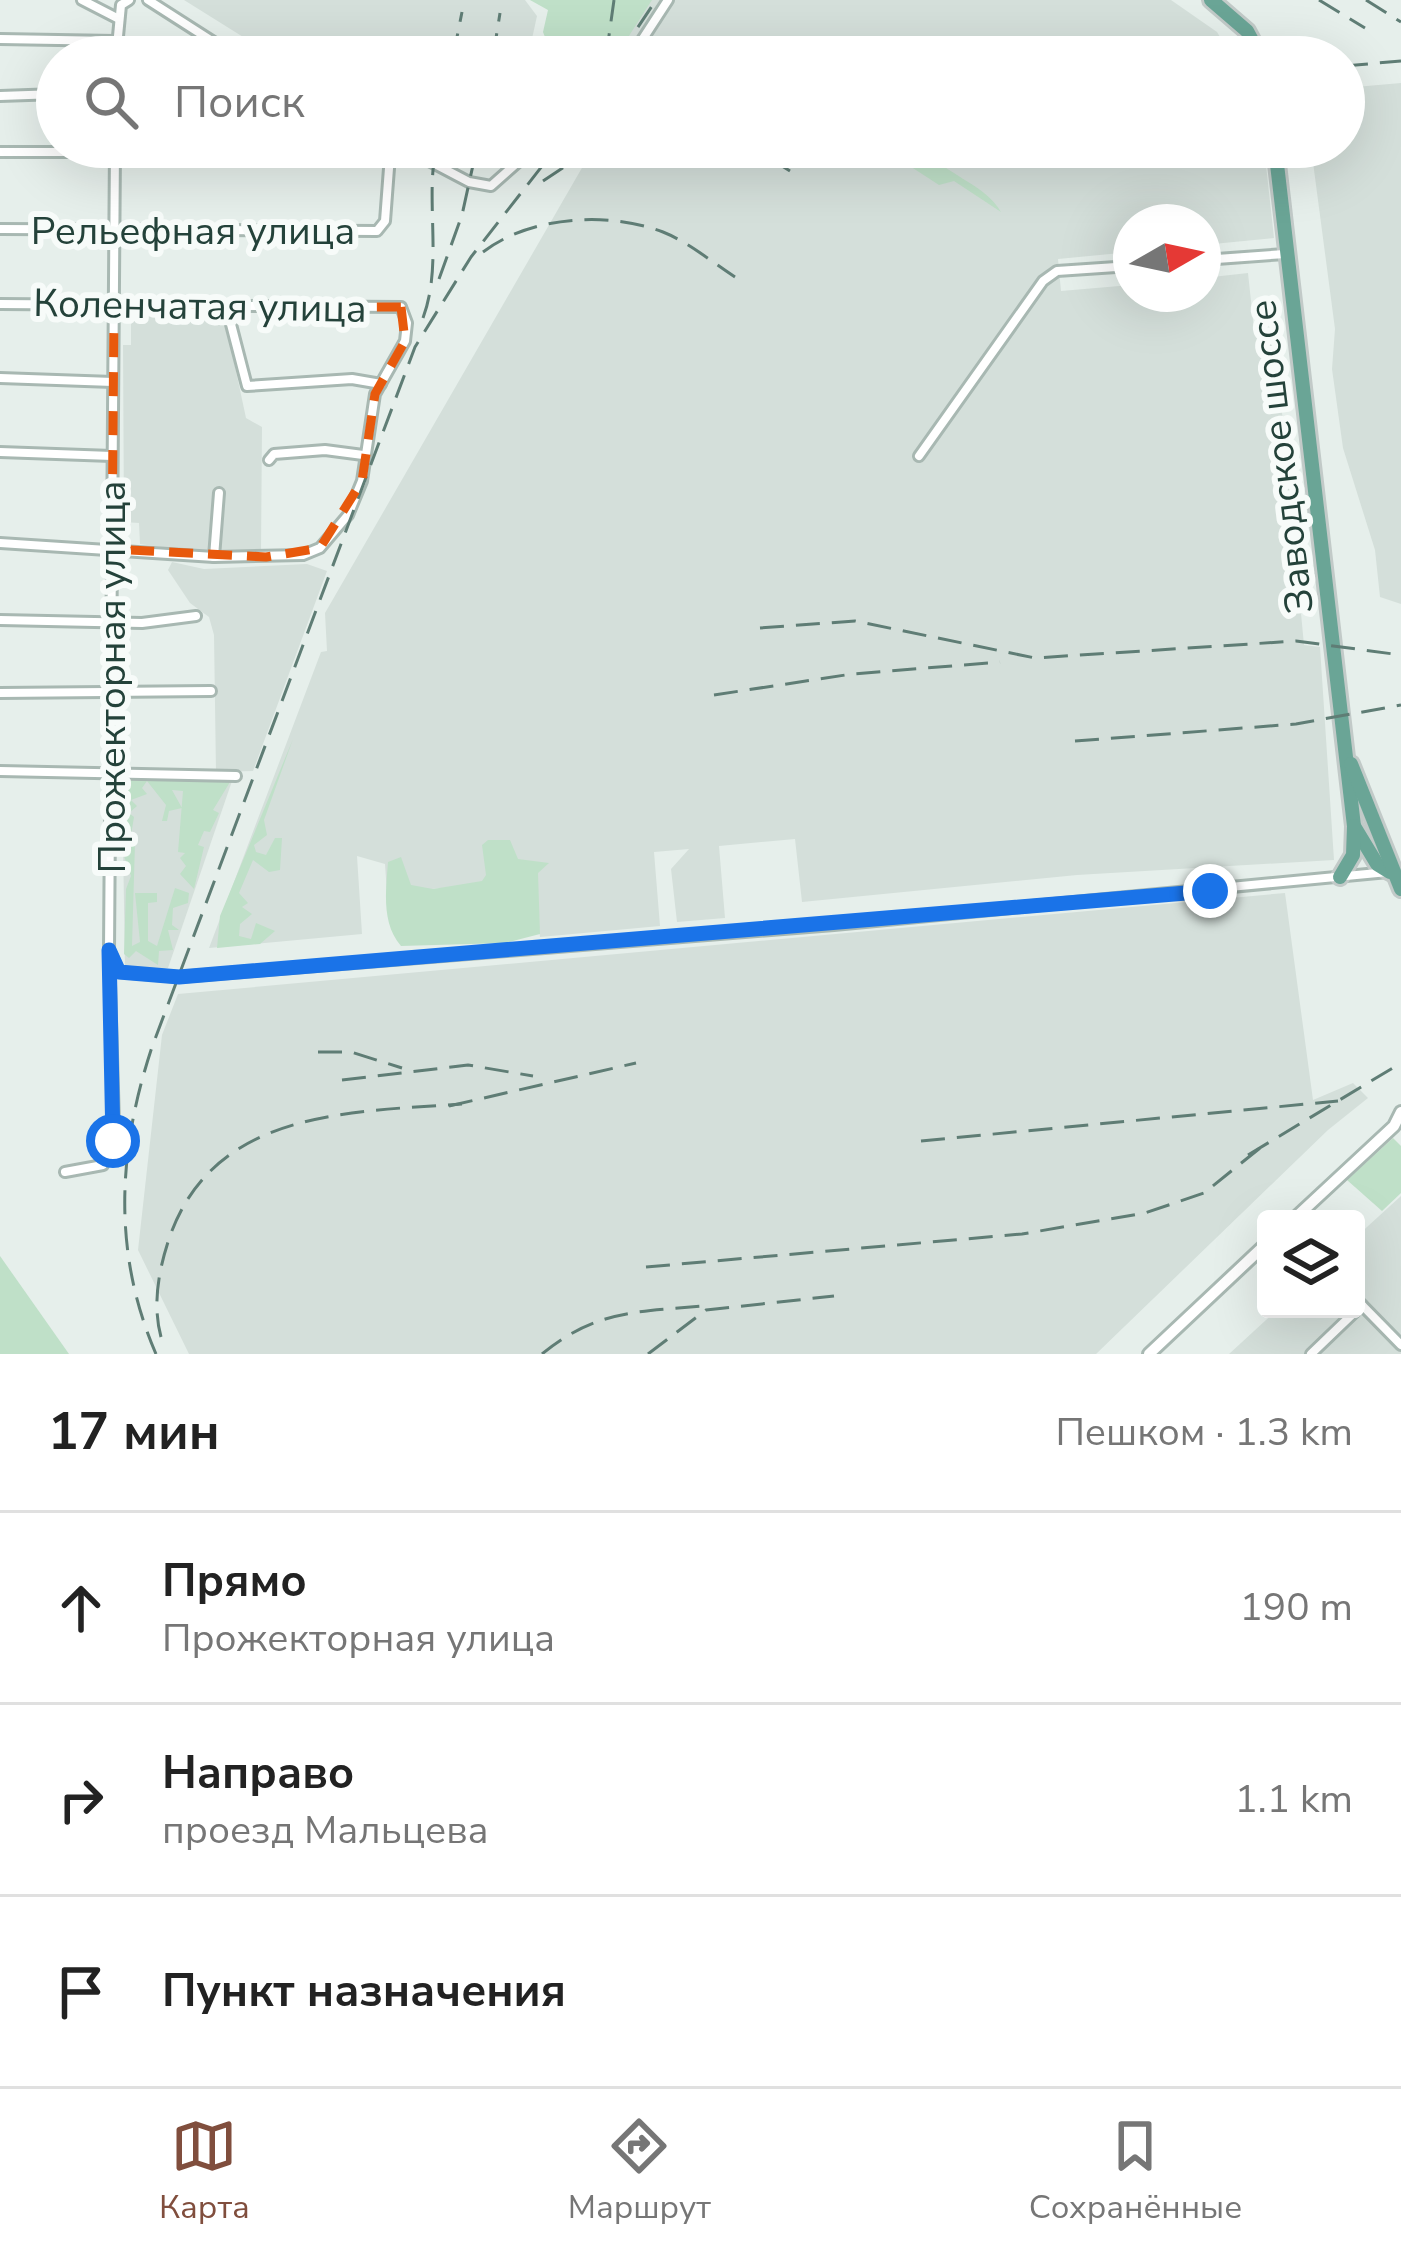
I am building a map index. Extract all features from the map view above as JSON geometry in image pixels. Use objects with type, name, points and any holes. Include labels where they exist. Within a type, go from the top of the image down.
[{"type":"main road","points":[[1211,0],[1249,36]]},
{"type":"main road","name":"Заводское шоссе","points":[[1278,168],[1354,826],[1377,864],[1390,872]]},
{"type":"main road","name":"Заводское шоссе","points":[[1348,760],[1390,872],[1401,889]]},
{"type":"main road","points":[[1340,877],[1353,855],[1354,826]]},
{"type":"street","points":[[82,0],[117,18]]},
{"type":"street","points":[[116,36],[121,5],[129,0]]},
{"type":"street","points":[[148,0],[204,36]]},
{"type":"street","points":[[645,36],[668,0]]},
{"type":"street","points":[[0,39],[36,40]]},
{"type":"street","points":[[0,96],[36,95]]},
{"type":"street","points":[[0,152],[36,152]]},
{"type":"street","name":"Прожекторная улица","points":[[65,1172],[103,1165],[113,1141],[109,950],[115,168]]},
{"type":"street","name":"Рельефная улица","points":[[0,229],[377,231],[385,221],[389,168]]},
{"type":"street","points":[[442,168],[469,182],[491,186],[511,168]]},
{"type":"street","points":[[1221,259],[1289,254]]},
{"type":"street","points":[[919,456],[1043,281],[1057,272],[1113,267]]},
{"type":"street","name":"Коленчатая улица","points":[[0,304],[400,307],[407,323],[405,341],[381,384]]},
{"type":"street","points":[[0,543],[214,557],[303,555],[332,538],[362,481],[381,384],[352,379],[247,386],[226,305]]},
{"type":"street","points":[[0,378],[113,382]]},
{"type":"street","points":[[269,460],[274,454],[325,450],[364,455]]},
{"type":"street","points":[[0,452],[112,456]]},
{"type":"street","points":[[214,557],[219,493]]},
{"type":"street","points":[[0,620],[158,623],[196,616]]},
{"type":"street","points":[[0,693],[211,691]]},
{"type":"street","points":[[0,771],[236,776]]},
{"type":"street","points":[[109,950],[119,972],[179,977],[834,925],[1390,872]]},
{"type":"street","points":[[1304,1210],[1394,1126],[1401,1112]]},
{"type":"street","points":[[1149,1354],[1257,1252]]},
{"type":"street","points":[[1365,1308],[1401,1345]]},
{"type":"street","points":[[1311,1354],[1344,1318]]},
{"type":"highlighted area","points":[[401,307],[405,341],[375,394],[362,481],[320,548],[266,557],[112,549],[114,308]]},
{"type":"shaded area","points":[[184,0],[525,0],[537,16],[533,36],[241,36]]},
{"type":"shaded area","points":[[631,0],[1171,0],[1219,36],[625,36]]},
{"type":"shaded area","points":[[1401,83],[1401,604],[1380,597],[1375,550],[1343,448],[1332,369],[1335,329],[1314,168],[1365,168],[1365,86]]},
{"type":"shaded area","points":[[582,168],[1266,168],[1274,238],[1221,243],[1221,204],[1113,204],[1113,254],[1058,259],[1061,291],[1113,287],[1113,312],[1221,312],[1221,276],[1248,273],[1254,329],[1274,328],[1304,645],[1320,647],[1334,860],[1077,875],[802,902],[795,839],[719,846],[725,918],[677,922],[671,869],[689,849],[654,852],[660,926],[540,937],[534,880],[387,893],[385,864],[357,856],[362,934],[209,948],[321,652],[327,651],[325,613]]},
{"type":"shaded area","points":[[131,315],[224,315],[246,418],[262,427],[261,552],[204,553],[140,544],[139,523],[124,522],[123,345],[131,345]]},
{"type":"shaded area","points":[[172,562],[204,569],[307,564],[327,571],[253,771],[216,772],[214,635],[209,617],[190,603],[168,570]]},
{"type":"shaded area","points":[[122,777],[232,781],[168,968],[125,969]]},
{"type":"shaded area","points":[[1285,893],[1313,1100],[1353,1083],[1368,1098],[1328,1130],[1096,1354],[189,1354],[138,1250],[162,1035],[178,994]]},
{"type":"shaded area","points":[[1401,1196],[1401,1354],[1229,1354],[1268,1318],[1365,1318],[1365,1229]]},
{"type":"green space","points":[[530,0],[652,0],[629,36],[545,36],[548,10]]},
{"type":"green space","points":[[913,168],[947,168],[984,193],[1001,212],[954,181],[939,185]]},
{"type":"green space","points":[[293,739],[264,820],[267,835],[254,845],[256,852],[266,855],[275,838],[282,838],[280,870],[269,872],[253,860],[239,893],[248,903],[242,907],[252,914],[240,924],[239,936],[251,939],[256,923],[275,931],[260,944],[217,948],[220,916]]},
{"type":"green space","points":[[128,776],[230,782],[213,810],[219,813],[210,832],[204,831],[198,845],[204,847],[194,889],[180,874],[186,866],[180,858],[185,853],[178,852],[182,808],[169,811],[167,821],[162,821],[166,805],[147,781],[142,788],[147,794],[131,800],[137,806],[129,813],[134,817],[130,841],[135,843],[132,946],[140,942],[135,893],[157,893],[157,902],[148,903],[148,941],[157,946],[175,888],[189,893],[188,903],[173,908],[172,925],[179,930],[168,930],[173,950],[159,951],[158,965],[136,951],[129,958],[124,954],[126,889],[131,876],[124,856]]},
{"type":"green space","points":[[488,840],[510,840],[518,859],[549,863],[538,873],[540,934],[505,943],[401,946],[388,917],[388,862],[401,857],[411,885],[433,889],[482,881],[486,875],[482,845]]},
{"type":"green space","points":[[1393,1138],[1401,1146],[1401,1193],[1382,1211],[1347,1180]]},
{"type":"green space","points":[[0,1256],[69,1354],[0,1354]]},
{"type":"railway","points":[[609,36],[614,0]]},
{"type":"railway","points":[[632,36],[656,0]]},
{"type":"railway","points":[[1319,0],[1365,28]]},
{"type":"railway","points":[[1366,0],[1401,22]]},
{"type":"railway","points":[[457,36],[462,12]]},
{"type":"railway","points":[[496,36],[500,13]]},
{"type":"railway","points":[[1365,64],[1401,61]]},
{"type":"railway","points":[[423,318],[432,276],[433,168]]},
{"type":"railway","points":[[439,279],[462,215],[472,168]]},
{"type":"railway","points":[[156,1354],[132,1277],[125,1201],[132,1124],[152,1047],[415,347],[471,257],[541,168]]},
{"type":"railway","points":[[543,181],[562,168]]},
{"type":"railway","points":[[785,168],[790,171]]},
{"type":"railway","points":[[483,252],[546,224],[618,221],[672,236],[735,277]]},
{"type":"railway","points":[[760,628],[855,621],[1035,658],[1296,641],[1401,655]]},
{"type":"railway","points":[[714,695],[852,674],[1000,662]]},
{"type":"railway","points":[[1075,741],[1296,724],[1401,705]]},
{"type":"railway","points":[[318,1052],[351,1052],[402,1068]]},
{"type":"railway","points":[[449,1106],[636,1063]]},
{"type":"railway","points":[[1248,1155],[1401,1063]]},
{"type":"railway","points":[[342,1080],[468,1065],[533,1076]]},
{"type":"railway","points":[[921,1141],[1338,1101]]},
{"type":"railway","points":[[161,1337],[158,1286],[170,1236],[191,1194],[219,1163],[252,1141],[290,1126],[375,1110],[462,1104]]},
{"type":"railway","points":[[646,1267],[1022,1234],[1145,1213],[1204,1193],[1260,1148]]},
{"type":"railway","points":[[648,1354],[706,1310],[834,1296]]},
{"type":"railway","points":[[542,1354],[599,1321],[703,1306]]},
{"type":"route","points":[[113,1141],[109,950],[119,972],[179,977],[1210,891]]}]
